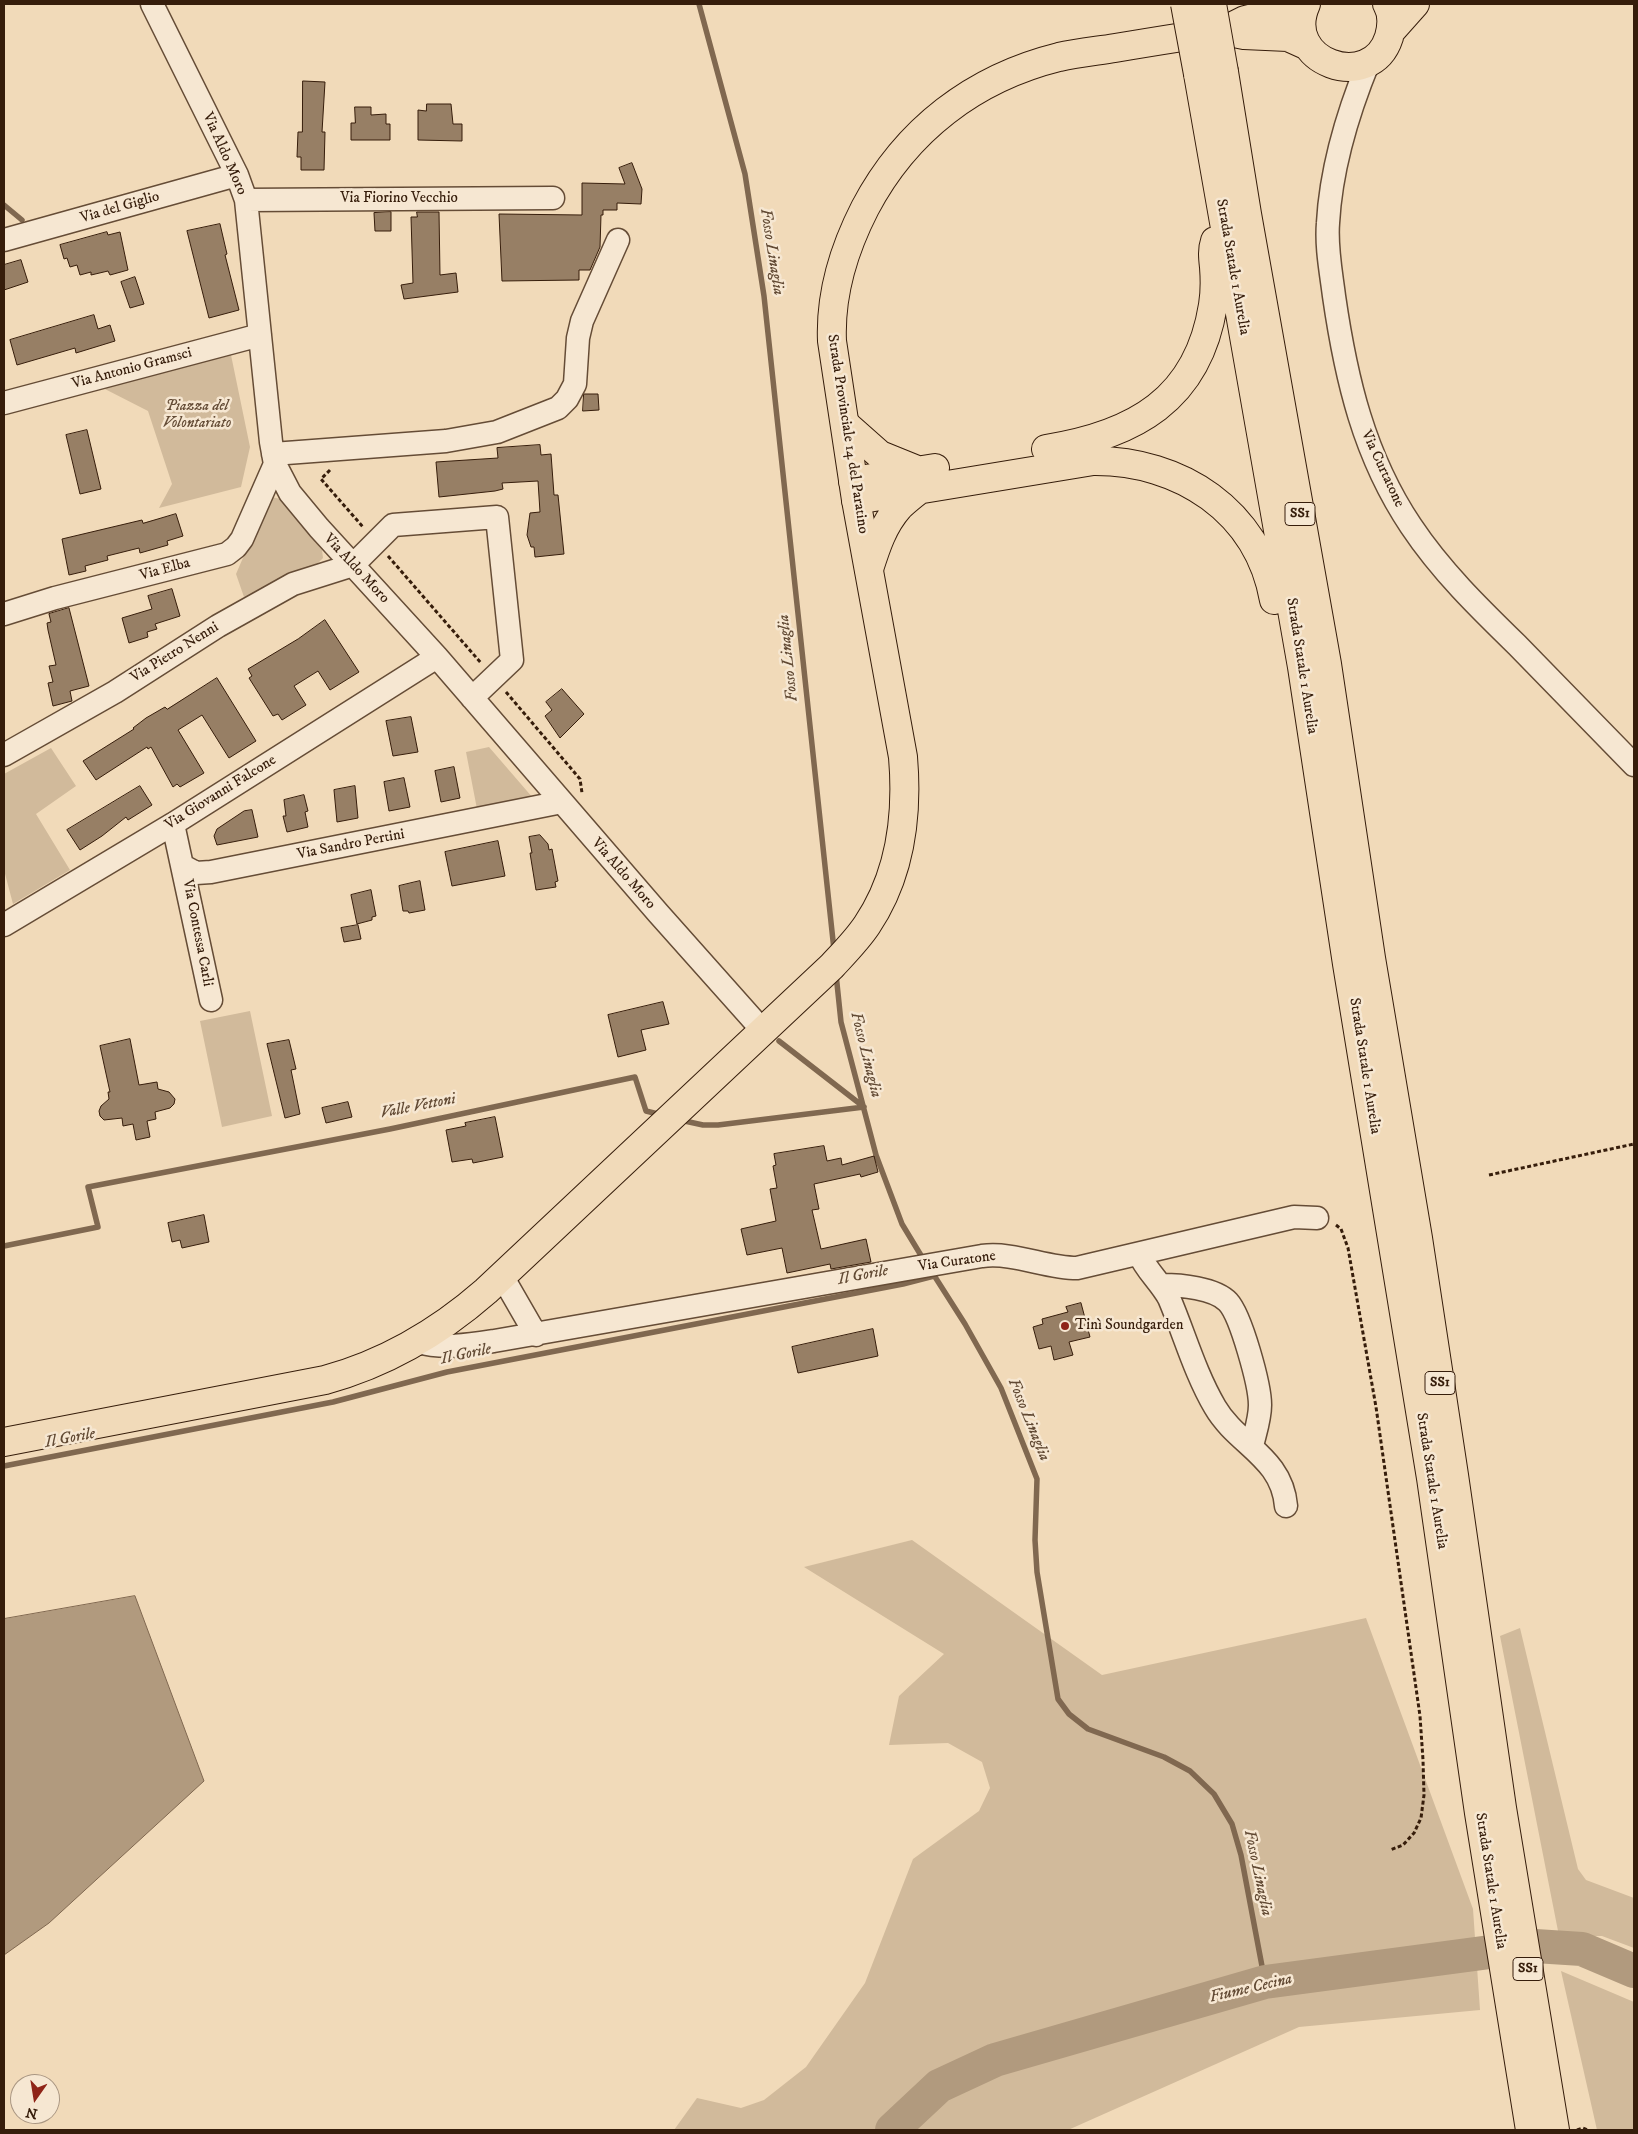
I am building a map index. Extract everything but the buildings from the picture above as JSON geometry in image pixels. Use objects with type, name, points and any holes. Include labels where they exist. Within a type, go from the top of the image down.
[{"type":"main road","name":"Strada Statale 1 Aurelia","points":[[1186,4],[1211,73],[1246,214],[1327,664],[1371,958],[1416,1228],[1454,1475],[1491,1811],[1530,2130]]},
{"type":"main road","name":"Strada Statale 1 Aurelia","points":[[1212,4],[1211,73],[1223,216],[1302,667],[1349,974],[1430,1468],[1491,1811],[1555,2130]]},
{"type":"main road","name":"Strada Provinciale 14 del Paratino","points":[[4,1442],[325,1380],[374,1365],[417,1342],[464,1310],[502,1276],[808,991],[854,942],[867,925],[890,880],[904,821],[906,788],[903,757],[868,570],[832,341],[831,321],[838,276],[857,224],[888,168],[911,141],[933,120],[964,97],[1012,72],[1058,57],[1223,31],[1244,20],[1290,9],[1298,4]]},
{"type":"main road","points":[[1306,4],[1303,11],[1302,28],[1308,46]]},
{"type":"main road","points":[[1387,4],[1392,20],[1391,31]]},
{"type":"main road","points":[[1369,61],[1382,51],[1391,31],[1415,4]]},
{"type":"main road","name":"Strada Provinciale 14 del Paratino","points":[[1223,31],[1244,36],[1288,37],[1308,46],[1321,60],[1336,66],[1357,66],[1369,61]]},
{"type":"main road","points":[[855,491],[919,480],[1083,442],[1122,428],[1161,406],[1185,379],[1204,344],[1214,294],[1212,249],[1223,216]]},
{"type":"main road","points":[[844,424],[880,454],[919,480],[1093,461],[1136,464],[1173,475],[1195,487],[1224,509],[1245,530],[1252,540],[1259,551],[1268,575],[1283,652],[1302,667]]},
{"type":"main road","points":[[868,570],[878,541],[888,521],[919,480]]},
{"type":"street","name":"Via Aldo Moro","points":[[152,4],[237,175],[246,200],[274,459],[290,493],[319,528],[437,657],[764,1032]]},
{"type":"street","name":"Via Curtatone","points":[[1369,61],[1345,130],[1332,191],[1328,224],[1330,262],[1340,339],[1370,449],[1388,489],[1412,527],[1441,566],[1490,620],[1634,764]]},
{"type":"street","name":"Via del Giglio","points":[[4,240],[237,175]]},
{"type":"street","name":"Via Fiorino Vecchio","points":[[246,200],[553,198]]},
{"type":"street","points":[[274,459],[446,441],[489,434],[558,408],[567,400],[574,384],[578,338],[582,321],[618,240]]},
{"type":"street","name":"Via Antonio Gramsci","points":[[4,403],[260,335]]},
{"type":"street","name":"Via Elba","points":[[4,614],[56,598],[227,554],[242,539],[274,459]]},
{"type":"street","points":[[353,565],[393,525],[498,517],[512,660],[472,698]]},
{"type":"street","name":"Via Pietro Nenni","points":[[4,755],[115,692],[218,626],[293,584],[353,565]]},
{"type":"street","name":"Via Giovanni Falcone","points":[[5,918],[173,824],[437,657]]},
{"type":"street","name":"Via Sandro Pertini","points":[[183,866],[196,872],[211,872],[562,802]]},
{"type":"street","points":[[173,824],[183,866]]},
{"type":"street","name":"Via Contessa Carli","points":[[183,866],[211,1000]]},
{"type":"street","name":"Via Curatone","points":[[417,1342],[432,1346],[450,1347],[536,1335],[993,1254],[1078,1268],[1294,1217],[1317,1218]]},
{"type":"street","points":[[1139,1254],[1143,1263],[1162,1285],[1169,1298],[1216,1408],[1272,1468],[1285,1493],[1286,1506]]},
{"type":"street","points":[[502,1276],[536,1335]]},
{"type":"street","points":[[1162,1285],[1178,1284],[1220,1296],[1228,1302],[1236,1314],[1258,1387],[1258,1420],[1252,1446]]},
{"type":"path","points":[[332,468],[321,479],[580,779],[585,829]]},
{"type":"path","points":[[1489,1175],[1634,1144]]},
{"type":"path","points":[[1317,1218],[1334,1224],[1341,1229],[1348,1248],[1376,1407],[1420,1716],[1424,1796],[1421,1818],[1414,1833],[1403,1845],[1390,1850]]},
{"type":"path","points":[[1576,2130],[1583,2128],[1588,2130]]},
{"type":"green space","name":"Piazza del Volontariato","points":[[231,355],[250,447],[241,487],[159,508],[172,484],[148,411],[99,386]]},
{"type":"green space","points":[[272,497],[280,499],[322,550],[323,558],[318,563],[244,597],[236,574],[268,500]]},
{"type":"green space","points":[[489,747],[533,798],[477,809],[466,752]]},
{"type":"green space","points":[[51,748],[76,786],[36,814],[70,870],[13,904],[4,870],[4,774]]},
{"type":"green space","points":[[250,1011],[272,1116],[222,1127],[200,1021]]},
{"type":"green space","points":[[912,1540],[1102,1675],[1366,1618],[1473,1909],[1480,2010],[1299,2027],[1068,2130],[674,2130],[697,2098],[741,2108],[764,2100],[806,2067],[865,1983],[913,1859],[979,1811],[990,1788],[982,1762],[948,1743],[889,1745],[899,1696],[944,1654],[804,1567]]},
{"type":"green space","points":[[1520,1628],[1578,1869],[1586,1880],[1634,1898],[1634,1948],[1602,1936],[1559,1936],[1500,1636]]},
{"type":"green space","points":[[1561,1971],[1634,2002],[1634,2130],[1597,2130]]},
{"type":"shaded area","points":[[135,1596],[204,1781],[49,1923],[4,1955],[4,1619]]},
{"type":"waterway","name":"Fosso Linaglia","points":[[699,4],[745,174],[764,296],[834,950]]},
{"type":"waterway","points":[[4,205],[22,220]]},
{"type":"waterway","name":"Fosso Linaglia","points":[[836,974],[841,1022],[876,1155],[902,1224],[925,1262]]},
{"type":"waterway","points":[[779,1041],[864,1107]]},
{"type":"waterway","name":"Valle Vettoni","points":[[4,1246],[98,1227],[88,1187],[390,1129],[635,1077],[646,1111],[662,1115]]},
{"type":"waterway","name":"Valle Vettoni","points":[[680,1120],[703,1125],[718,1125],[864,1107]]},
{"type":"waterway","name":"Fosso Linaglia","points":[[930,1269],[965,1324],[1001,1388],[1037,1479],[1035,1540],[1037,1572],[1058,1699],[1069,1714],[1088,1729],[1164,1757],[1190,1771],[1214,1794],[1232,1824],[1241,1855],[1265,1982]]},
{"type":"waterway","name":"Il Gorile","points":[[4,1466],[333,1402],[447,1372],[903,1284],[934,1276]]},
{"type":"waterway","name":"Fiume Cecina","points":[[892,2130],[939,2086],[995,2060],[1265,1982],[1535,1946],[1582,1949],[1634,1971]]},
{"type":"place","name":"Tinì Soundgarden","points":[[1065,1326]]}]
